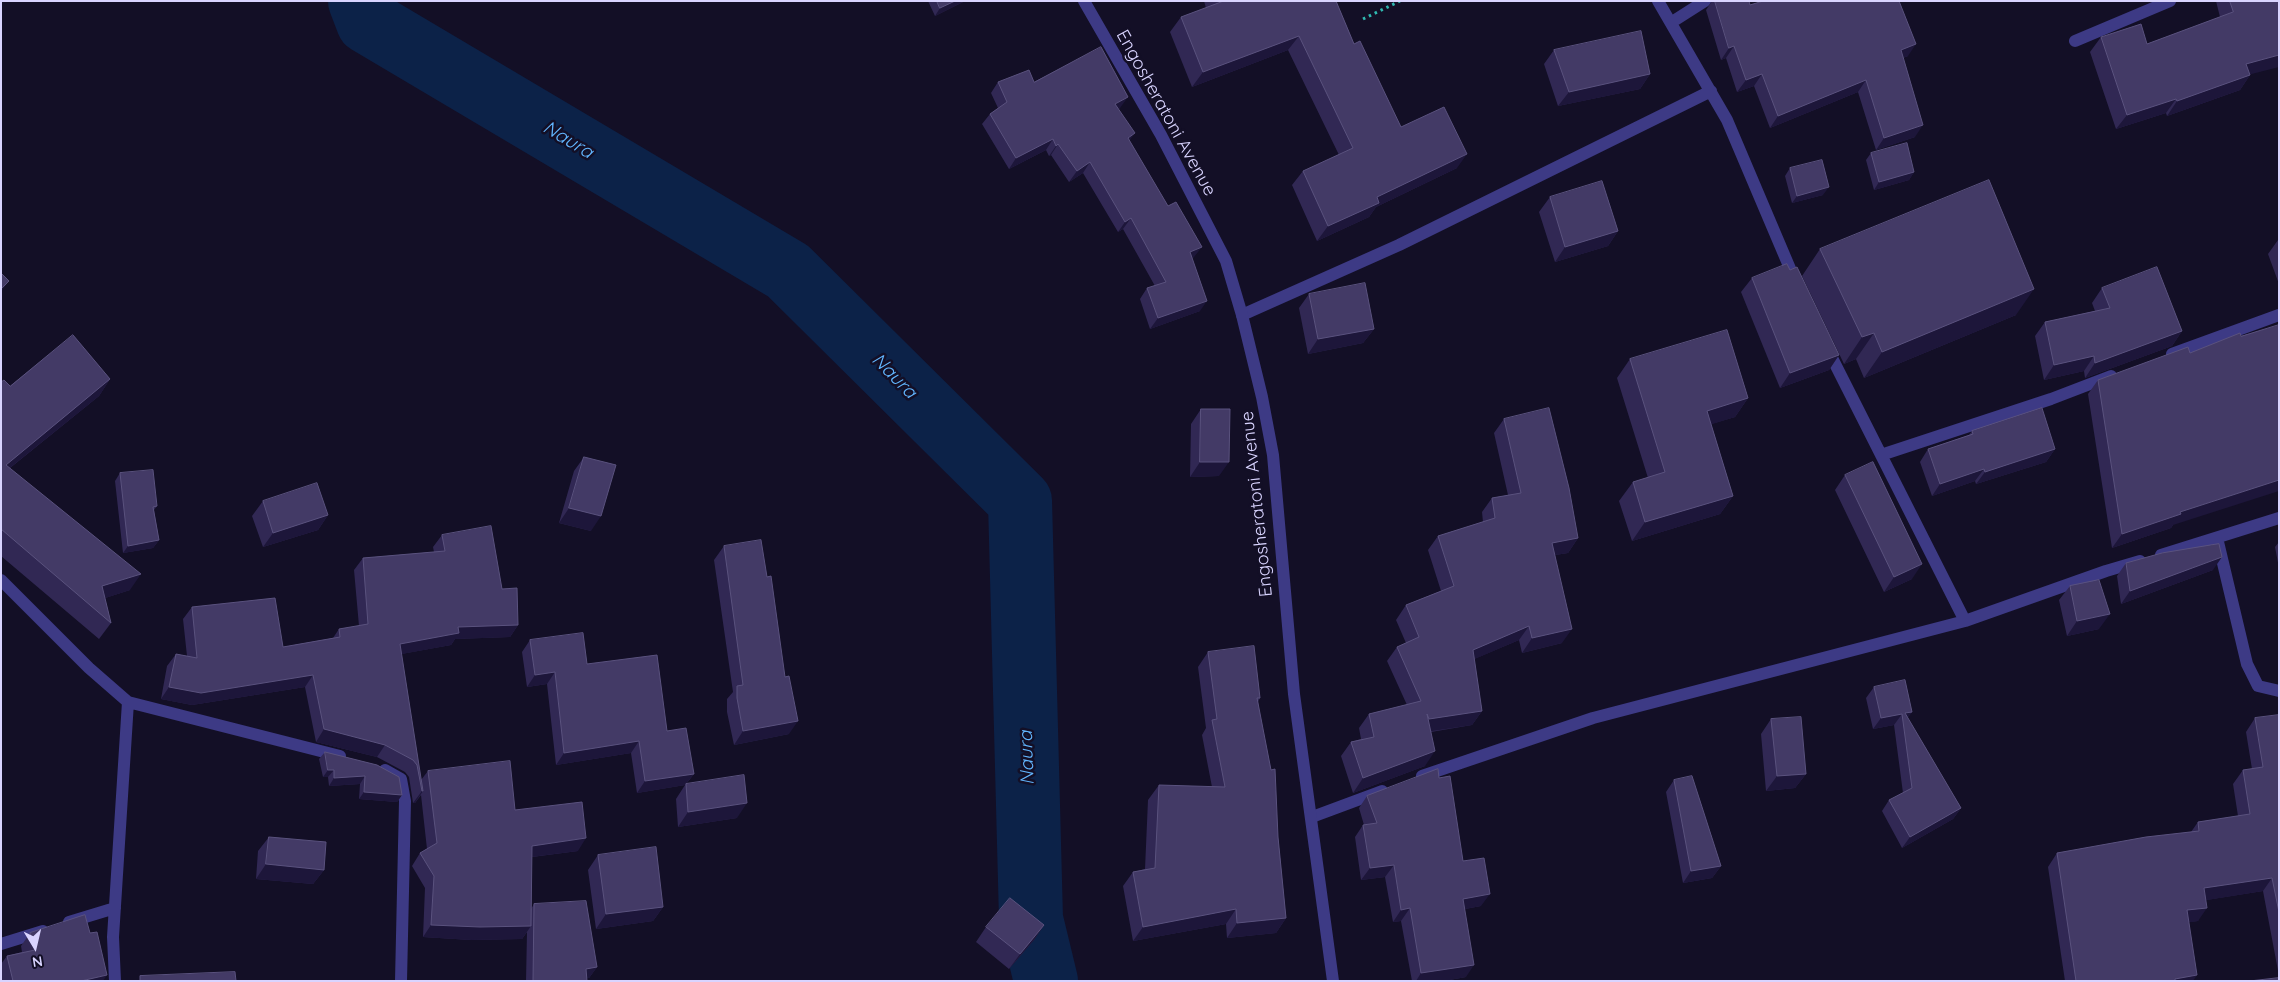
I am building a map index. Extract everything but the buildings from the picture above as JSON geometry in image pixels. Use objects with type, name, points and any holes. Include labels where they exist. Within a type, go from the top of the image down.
[{"type":"street","name":"Engosheratoni Avenue","points":[[1084,1],[1161,135],[1226,261],[1242,316],[1262,397],[1273,455],[1294,694],[1333,981]]},
{"type":"street","points":[[1658,1],[1672,22],[1727,120],[1802,298]]},
{"type":"street","points":[[1672,22],[1704,1]]},
{"type":"street","points":[[2076,40],[2170,1]]},
{"type":"street","points":[[1242,316],[1399,245],[1711,91]]},
{"type":"street","points":[[2163,358],[2279,315]]},
{"type":"street","points":[[1819,333],[1964,621]]},
{"type":"street","points":[[1881,455],[2051,399],[2125,371]]},
{"type":"street","points":[[1414,778],[1593,718],[1964,621],[2106,571],[2217,539],[2279,518]]},
{"type":"street","points":[[2217,539],[2247,664],[2258,686],[2279,691]]},
{"type":"street","points":[[1,580],[89,668],[128,702],[356,760]]},
{"type":"street","points":[[115,981],[113,937],[128,702]]},
{"type":"street","points":[[375,765],[401,779],[405,800],[401,981]]},
{"type":"street","points":[[1312,817],[1396,786]]},
{"type":"street","points":[[1,944],[115,908]]},
{"type":"path","points":[[1363,19],[1400,1]]},
{"type":"waterway","name":"Naura","points":[[360,1],[368,22],[788,271],[1020,501],[1031,919],[1046,981]]}]
